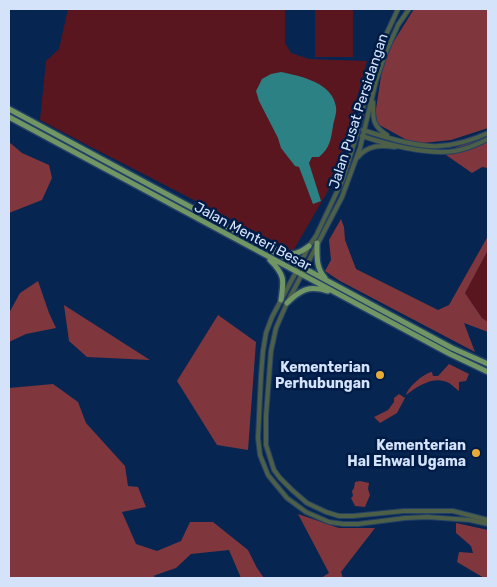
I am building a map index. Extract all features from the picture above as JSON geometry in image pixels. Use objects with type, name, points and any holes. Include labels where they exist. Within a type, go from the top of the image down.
[{"type":"main road","name":"Jalan Menteri Besar","points":[[9,109],[452,348],[488,364]]},
{"type":"main road","name":"Jalan Menteri Besar","points":[[9,116],[266,256],[450,354],[488,372]]},
{"type":"main road","points":[[257,243],[288,254],[300,253],[309,246]]},
{"type":"main road","points":[[317,244],[317,264],[321,274],[328,281]]},
{"type":"main road","points":[[266,256],[279,268],[282,274],[284,301],[311,288],[322,289],[341,295]]},
{"type":"street","name":"Jalan Pusat Persidangan","points":[[302,267],[309,246],[316,236],[343,179],[357,134],[369,81],[378,52],[398,9]]},
{"type":"street","name":"Jalan Pusat Persidangan","points":[[284,301],[342,197],[365,131],[386,52],[398,25],[408,9]]},
{"type":"street","points":[[374,93],[374,122],[380,131],[391,138]]},
{"type":"street","points":[[358,129],[420,145],[438,146],[475,139],[488,133]]},
{"type":"street","points":[[357,134],[414,150]]},
{"type":"street","points":[[356,160],[366,149],[374,146],[438,152],[456,151],[488,139]]},
{"type":"street","points":[[284,301],[272,317],[266,333],[263,350],[258,445],[268,475],[281,491],[306,512],[329,522],[358,524],[404,518],[427,518],[470,520],[488,524]]},
{"type":"street","points":[[284,301],[271,351],[266,416],[266,445],[268,454],[274,470],[280,478],[307,503],[339,516],[404,511],[434,511],[453,512],[488,520]]},
{"type":"street","points":[[258,445],[266,445]]},
{"type":"shaded area","points":[[68,9],[285,9],[285,43],[291,53],[309,59],[367,61],[343,150],[328,191],[293,251],[40,120],[46,61],[59,49]]},
{"type":"shaded area","points":[[315,9],[353,9],[353,57],[315,57]]},
{"type":"shaded area","points":[[414,9],[488,9],[488,128],[451,140],[414,144],[374,122],[384,57]]},
{"type":"shaded area","points":[[281,72],[298,76],[323,86],[334,99],[336,107],[332,135],[328,147],[319,157],[312,157],[309,163],[321,201],[313,204],[299,167],[295,166],[281,148],[256,91],[262,79],[271,74]]},
{"type":"shaded area","points":[[488,136],[488,168],[482,167],[472,173],[446,155],[451,149]]},
{"type":"shaded area","points":[[9,142],[22,153],[49,165],[52,178],[42,200],[9,213]]},
{"type":"shaded area","points":[[341,219],[345,240],[356,269],[438,310],[449,305],[488,236],[488,250],[465,293],[482,318],[488,322],[488,332],[464,323],[475,352],[340,281],[325,271],[331,260],[329,240]]},
{"type":"shaded area","points":[[488,250],[488,322],[482,318],[465,293]]},
{"type":"shaded area","points":[[38,281],[56,328],[26,334],[9,342],[9,313],[20,293]]},
{"type":"shaded area","points":[[64,305],[150,360],[87,357],[69,341]]},
{"type":"shaded area","points":[[218,315],[256,342],[248,450],[217,445],[177,381]]},
{"type":"shaded area","points":[[449,364],[469,374],[466,381],[459,382],[459,391],[449,383],[438,380],[421,385],[406,395],[413,384],[421,378],[432,372],[433,376],[438,376]]},
{"type":"shaded area","points":[[53,384],[78,402],[86,423],[125,466],[128,486],[138,487],[146,507],[122,512],[136,544],[157,551],[181,541],[190,522],[213,522],[248,550],[264,578],[241,578],[229,550],[191,554],[176,568],[153,576],[158,578],[9,578],[9,388]]},
{"type":"shaded area","points":[[399,394],[405,398],[397,413],[380,423],[374,417],[388,410],[394,402],[394,398]]},
{"type":"shaded area","points":[[355,482],[369,483],[370,495],[365,507],[355,506],[351,498]]},
{"type":"shaded area","points":[[298,514],[339,528],[375,528],[341,572],[343,578],[321,578],[329,573]]},
{"type":"shaded area","points":[[456,523],[488,530],[488,578],[484,578],[457,562],[459,552],[473,553],[471,546],[456,533]]},
{"type":"place","name":"Kementerian Perhubungan","points":[[380,375]]},
{"type":"place","name":"Kementerian Hal Ehwal Ugama","points":[[476,453]]}]
